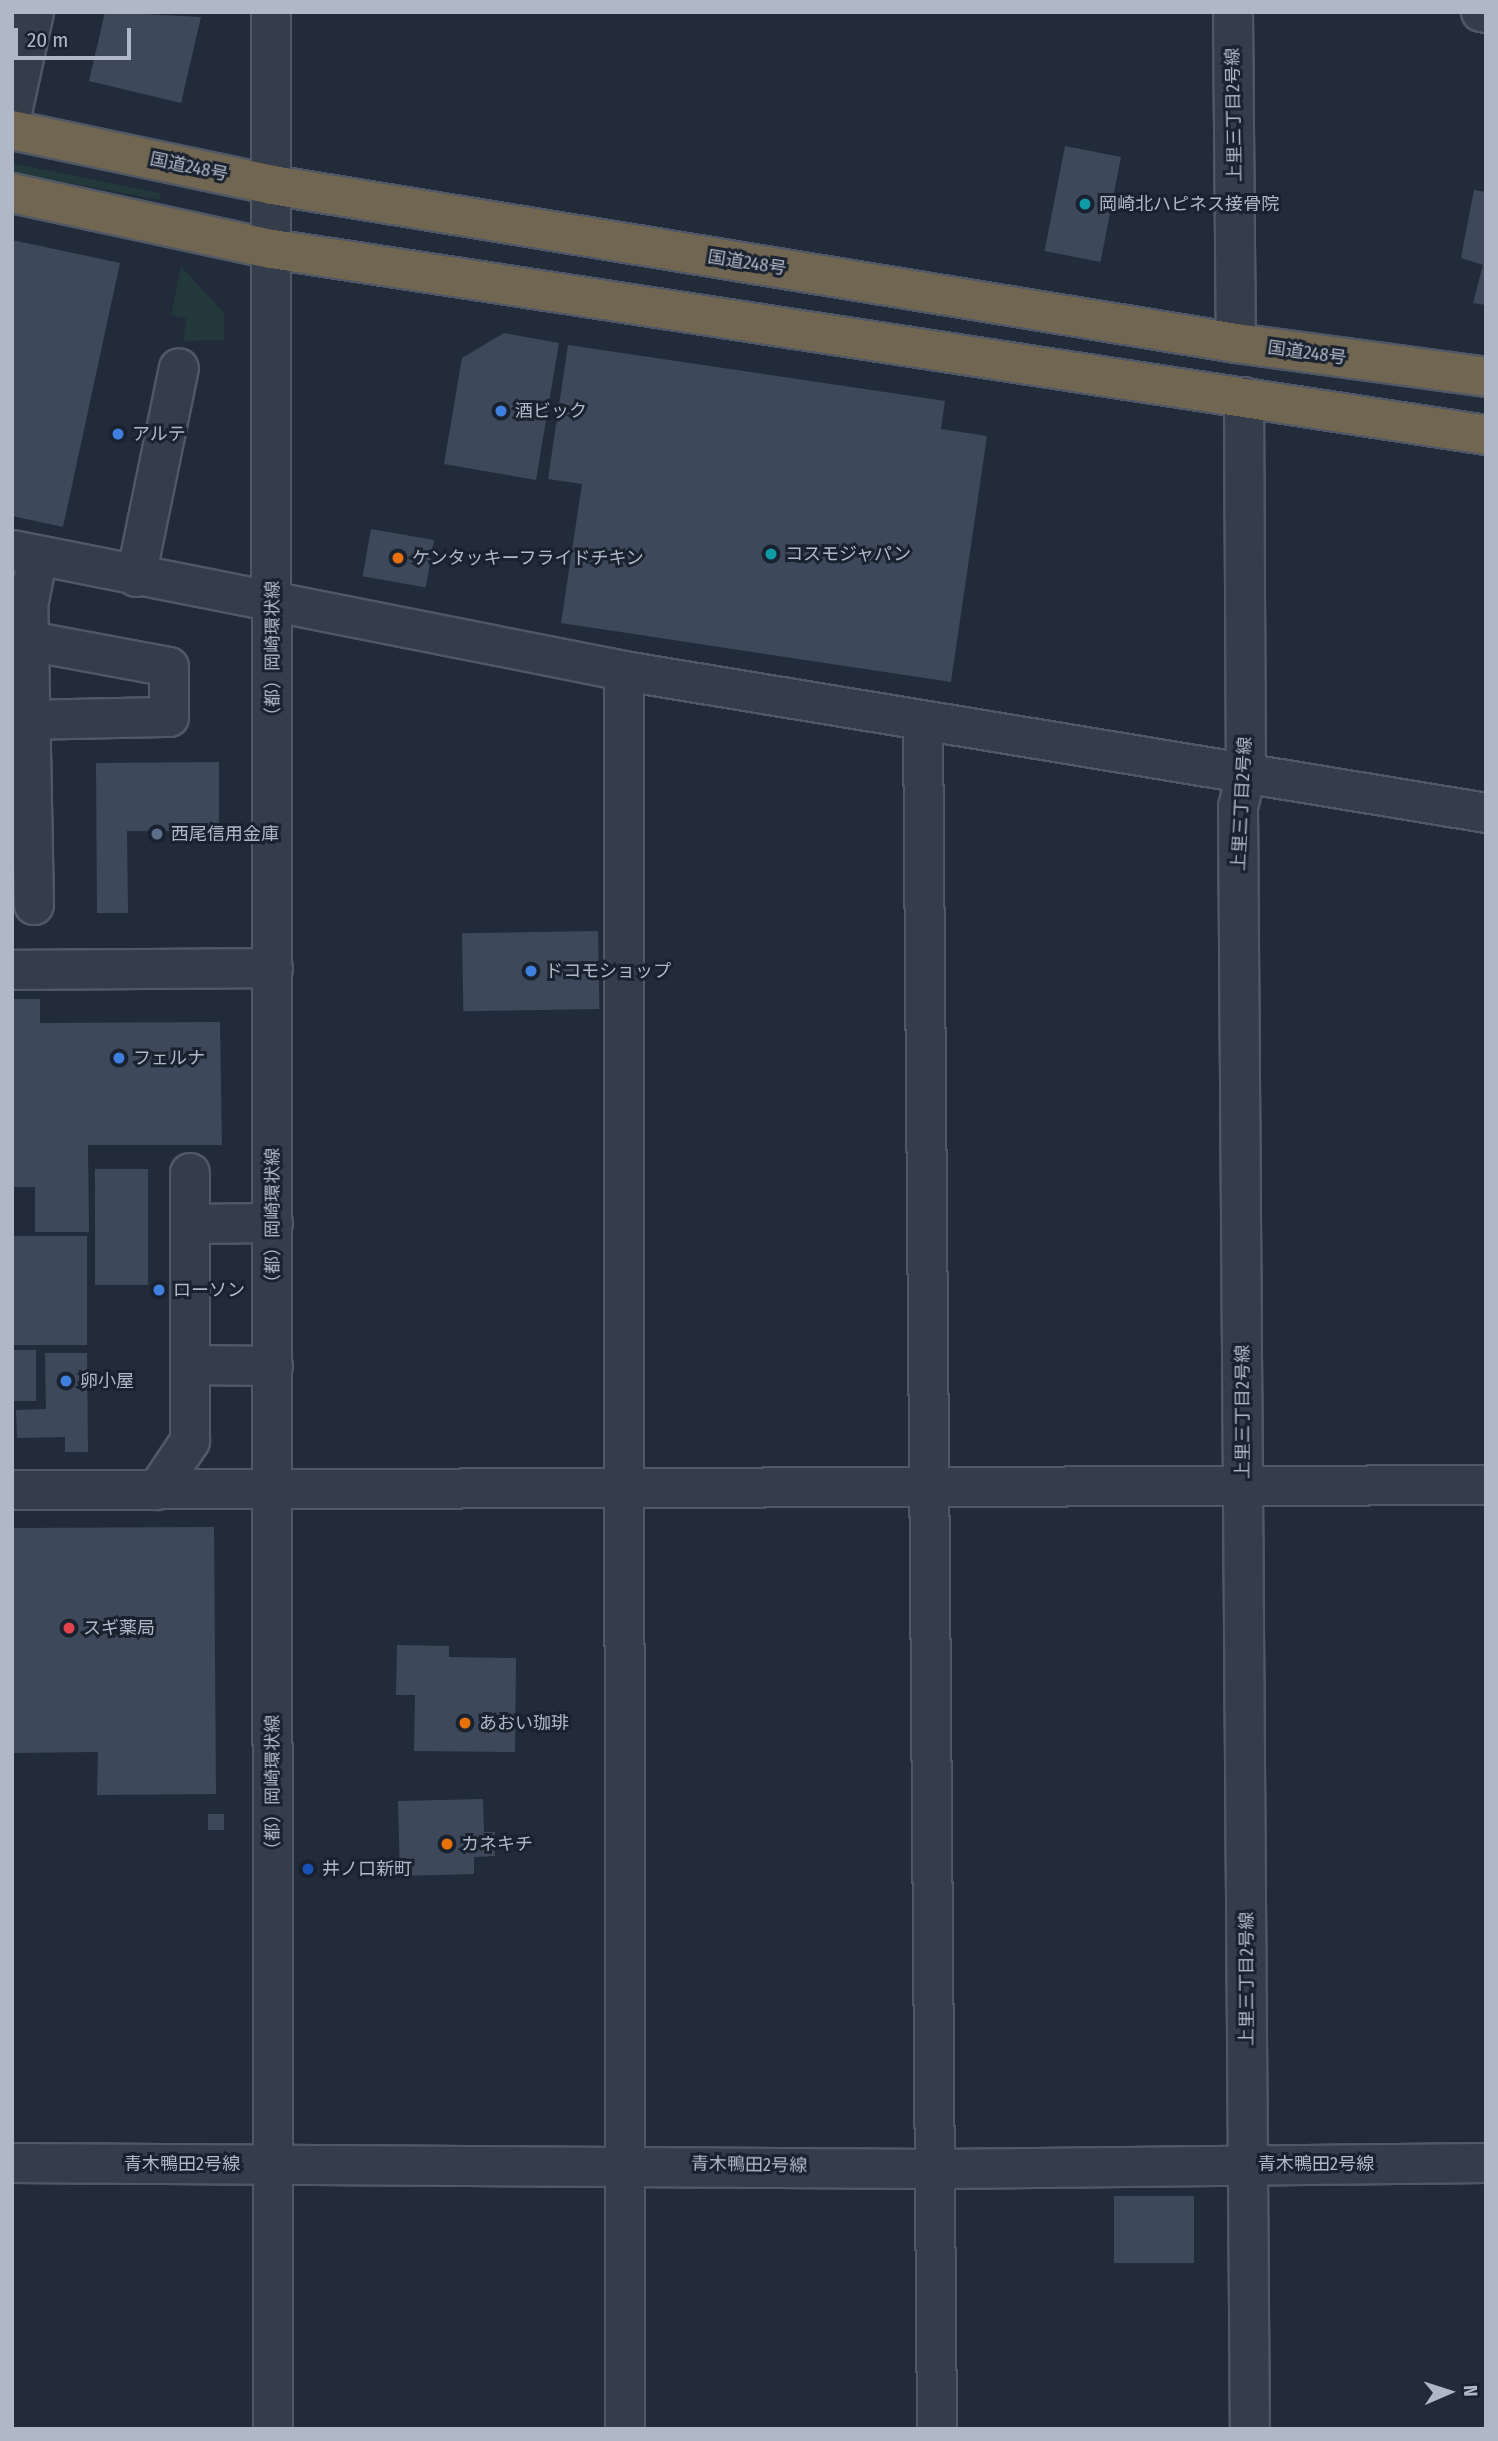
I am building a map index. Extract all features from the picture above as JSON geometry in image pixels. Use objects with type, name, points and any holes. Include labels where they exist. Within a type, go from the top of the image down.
[{"type":"highway","name":"国道248号","points":[[12,130],[272,185],[1236,343],[1486,377]]},
{"type":"highway","points":[[12,193],[272,249],[1486,435]]},
{"type":"street","points":[[12,113],[34,12]]},
{"type":"street","name":"（都）岡崎環状線","points":[[271,12],[273,2429]]},
{"type":"street","name":"上里三丁目2号線","points":[[1233,12],[1236,343]]},
{"type":"street","points":[[136,577],[179,368]]},
{"type":"street","name":"上里三丁目2号線","points":[[1244,397],[1246,775],[1238,807],[1250,2429]]},
{"type":"street","points":[[34,905],[22,776],[31,720],[25,553],[273,607],[624,671],[923,723],[1486,813]]},
{"type":"street","points":[[29,641],[169,667],[169,717],[31,720]]},
{"type":"street","points":[[624,671],[629,2163],[625,2429]]},
{"type":"street","points":[[923,723],[937,2429]]},
{"type":"street","points":[[12,970],[273,968]]},
{"type":"street","points":[[157,1490],[190,1441],[190,1173]]},
{"type":"street","points":[[190,1224],[272,1223]]},
{"type":"street","points":[[190,1366],[273,1366]]},
{"type":"street","points":[[12,1490],[1486,1485]]},
{"type":"street","name":"青木鴨田2号線","points":[[12,2163],[629,2163],[936,2169],[1486,2163]]},
{"type":"green space","points":[[12,163],[160,193],[160,200],[12,172]]},
{"type":"green space","points":[[181,266],[224,313],[224,340],[183,341],[187,319],[171,315]]},
{"type":"building","points":[[105,12],[201,17],[181,103],[89,81]]},
{"type":"building","name":"岡崎北ハピネス接骨院","points":[[1065,146],[1121,157],[1101,262],[1045,251]]},
{"type":"building","points":[[1474,190],[1486,192],[1486,305],[1473,303],[1483,265],[1461,258]]},
{"type":"building","points":[[12,240],[120,263],[63,527],[12,516]]},
{"type":"building","name":"酒ビック","points":[[504,333],[559,343],[536,480],[444,464],[462,358]]},
{"type":"building","name":"コスモジャパン","points":[[568,345],[945,401],[941,429],[987,436],[951,682],[561,623],[582,484],[548,479]]},
{"type":"building","name":"ケンタッキーフライドチキン","points":[[371,529],[434,540],[426,587],[363,576]]},
{"type":"building","points":[[219,762],[219,831],[127,831],[128,913],[97,913],[96,763]]},
{"type":"building","name":"ドコモショップ","points":[[598,931],[599,1009],[463,1011],[462,933]]},
{"type":"building","points":[[12,999],[40,999],[40,1023],[220,1022],[222,1145],[88,1145],[89,1232],[35,1232],[35,1187],[12,1187]]},
{"type":"building","points":[[95,1169],[148,1169],[148,1285],[95,1285]]},
{"type":"building","points":[[12,1236],[87,1236],[87,1345],[12,1345]]},
{"type":"building","points":[[12,1350],[36,1350],[36,1401],[12,1401]]},
{"type":"building","name":"卵小屋","points":[[45,1353],[87,1353],[88,1452],[65,1452],[65,1437],[17,1438],[16,1410],[46,1409]]},
{"type":"building","points":[[214,1527],[216,1794],[97,1795],[98,1752],[12,1753],[12,1528]]},
{"type":"building","name":"あおい珈琲","points":[[397,1645],[449,1646],[449,1657],[516,1658],[515,1752],[414,1751],[415,1695],[396,1695]]},
{"type":"building","name":"カネキチ","points":[[483,1799],[484,1832],[495,1832],[495,1856],[474,1857],[474,1874],[400,1876],[398,1801]]},
{"type":"building","points":[[208,1814],[224,1814],[224,1830],[208,1830]]},
{"type":"building","points":[[1114,2196],[1194,2196],[1194,2263],[1114,2263]]},
{"type":"place","name":"岡崎北ハピネス接骨院","points":[[1085,204]]},
{"type":"place","name":"酒ビック","points":[[501,411]]},
{"type":"place","name":"アルテ","points":[[118,434]]},
{"type":"place","name":"コスモジャパン","points":[[771,554]]},
{"type":"place","name":"ケンタッキーフライドチキン","points":[[398,558]]},
{"type":"place","name":"西尾信用金庫","points":[[157,834]]},
{"type":"place","name":"ドコモショップ","points":[[531,971]]},
{"type":"place","name":"フェルナ","points":[[119,1058]]},
{"type":"place","name":"ローソン","points":[[159,1290]]},
{"type":"place","name":"卵小屋","points":[[66,1381]]},
{"type":"place","name":"スギ薬局","points":[[69,1628]]},
{"type":"place","name":"あおい珈琲","points":[[465,1723]]},
{"type":"place","name":"カネキチ","points":[[447,1844]]},
{"type":"place","name":"井ノ口新町","points":[[308,1869]]}]
